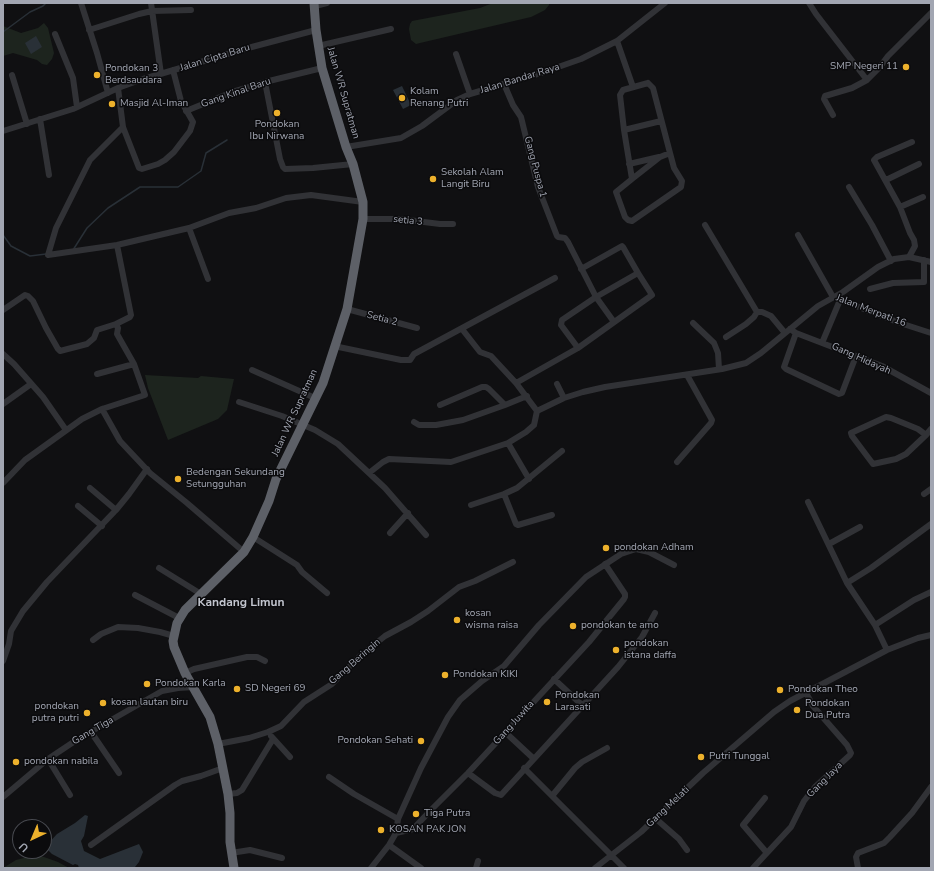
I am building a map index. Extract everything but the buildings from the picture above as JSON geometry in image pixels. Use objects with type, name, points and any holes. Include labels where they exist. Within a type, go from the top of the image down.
[{"type":"highway","name":"Jalan WR Supratman","points":[[174,636],[178,623],[185,610],[244,552],[253,537],[292,442],[302,426],[323,383],[347,309],[363,219],[363,202],[353,164],[346,147],[322,68],[316,30],[314,4]]},
{"type":"highway","points":[[174,636],[174,648],[185,672],[210,717],[218,744],[228,794],[230,813],[230,842],[234,868]]},
{"type":"street","points":[[81,3],[108,93]]},
{"type":"street","points":[[151,3],[161,74]]},
{"type":"street","points":[[314,4],[327,3]]},
{"type":"street","name":"Jalan Bandar Raya","points":[[346,147],[402,138],[422,126],[457,100],[470,94],[581,59],[617,41],[665,3]]},
{"type":"street","points":[[810,3],[816,14],[867,80]]},
{"type":"street","points":[[89,30],[152,11],[191,10]]},
{"type":"street","points":[[833,116],[824,99],[825,96],[852,88],[867,80],[888,56],[930,16]]},
{"type":"street","points":[[318,46],[391,29]]},
{"type":"street","name":"Jalan Cipta Baru","points":[[3,130],[27,124],[77,107],[118,88],[140,80],[248,48],[316,30]]},
{"type":"street","points":[[55,34],[73,78],[77,107]]},
{"type":"street","points":[[617,41],[633,87]]},
{"type":"street","points":[[456,54],[470,94]]},
{"type":"street","name":"Gang Kinal Baru","points":[[123,127],[130,142],[137,166],[142,169],[158,164],[174,152],[193,125],[193,122],[186,111],[265,82],[322,68]]},
{"type":"street","points":[[173,70],[181,101],[186,111]]},
{"type":"street","points":[[12,75],[27,124]]},
{"type":"street","points":[[265,82],[280,159],[285,169],[353,164]]},
{"type":"street","points":[[632,179],[620,94],[624,90],[648,83],[651,85],[674,168],[682,181],[681,187],[632,221],[628,220],[625,217],[616,192],[660,157]]},
{"type":"street","name":"Gang Puspa 1","points":[[504,84],[513,105],[521,117],[538,187],[557,236],[565,238],[580,267]]},
{"type":"street","points":[[118,88],[123,127],[90,160],[56,228],[48,254],[117,245],[189,228],[228,214],[256,208],[286,198],[311,195],[363,202]]},
{"type":"street","points":[[40,119],[49,175]]},
{"type":"street","points":[[624,130],[661,121]]},
{"type":"street","points":[[909,257],[915,246],[914,240],[900,207],[876,163],[875,158],[912,142]]},
{"type":"street","points":[[629,164],[660,157],[670,153]]},
{"type":"street","points":[[886,180],[919,164]]},
{"type":"street","points":[[849,186],[891,261]]},
{"type":"street","points":[[900,207],[923,197]]},
{"type":"street","name":"setia 3","points":[[363,219],[400,219],[440,224],[453,224]]},
{"type":"street","points":[[705,225],[757,312]]},
{"type":"street","points":[[189,228],[208,279]]},
{"type":"street","name":"Jalan Merpati 16","points":[[798,235],[832,297],[931,333]]},
{"type":"street","points":[[3,310],[25,295],[28,296],[33,301],[46,328],[60,351],[87,344],[94,338],[97,330],[116,324],[132,315],[117,245]]},
{"type":"street","points":[[516,383],[578,348],[652,295],[622,246],[580,267],[596,297],[614,322]]},
{"type":"street","points":[[537,411],[564,398],[605,387],[687,375],[746,363],[790,332],[818,306],[843,292],[878,267],[891,261],[909,257],[931,262]]},
{"type":"street","points":[[870,289],[893,283],[924,282],[924,260]]},
{"type":"street","points":[[578,348],[561,325],[562,320],[596,297],[638,273]]},
{"type":"street","points":[[334,346],[401,360],[410,360],[414,354],[462,330],[491,312],[555,278]]},
{"type":"street","points":[[822,343],[840,300]]},
{"type":"street","name":"Setia 2","points":[[347,309],[417,328]]},
{"type":"street","points":[[757,312],[762,312],[771,316],[790,332]]},
{"type":"street","points":[[726,337],[746,324],[757,312]]},
{"type":"street","points":[[693,323],[714,343],[718,353],[719,369]]},
{"type":"street","points":[[3,483],[25,460],[82,419],[102,409],[146,395],[134,364],[119,339],[116,324]]},
{"type":"street","points":[[369,473],[389,459],[451,462],[508,444],[534,425],[537,411],[527,396],[491,356],[480,352],[462,330]]},
{"type":"street","points":[[790,332],[784,367],[839,394],[842,393],[856,356]]},
{"type":"street","name":"Gang Hidayah","points":[[790,332],[882,366],[931,393]]},
{"type":"street","points":[[3,354],[14,364],[43,398],[66,430]]},
{"type":"street","points":[[97,374],[134,364]]},
{"type":"street","points":[[252,370],[315,398]]},
{"type":"street","points":[[677,462],[712,420],[687,375]]},
{"type":"street","points":[[3,404],[31,384]]},
{"type":"street","points":[[557,384],[564,398]]},
{"type":"street","points":[[440,405],[486,387],[505,405]]},
{"type":"street","points":[[414,422],[419,425],[436,425],[463,420],[527,396]]},
{"type":"street","points":[[239,402],[282,416],[302,426],[315,430],[338,444],[386,488],[426,535]]},
{"type":"street","points":[[102,409],[120,441],[147,469],[244,552]]},
{"type":"street","points":[[926,435],[918,429],[886,417],[852,433],[852,436],[873,464],[896,459],[906,454],[926,435],[931,428]]},
{"type":"street","points":[[508,444],[529,479]]},
{"type":"street","points":[[471,505],[517,488],[562,452]]},
{"type":"street","points":[[3,661],[9,644],[11,631],[23,611],[74,552],[102,526],[116,510],[147,469]]},
{"type":"street","points":[[90,488],[116,510]]},
{"type":"street","points":[[924,494],[931,489]]},
{"type":"street","points":[[504,494],[516,524],[518,525],[552,515]]},
{"type":"street","points":[[808,502],[847,583],[874,625],[887,650]]},
{"type":"street","points":[[78,506],[102,526]]},
{"type":"street","points":[[390,533],[408,513]]},
{"type":"street","points":[[847,583],[871,568],[931,524]]},
{"type":"street","points":[[829,544],[860,527]]},
{"type":"street","points":[[253,537],[297,565],[303,574],[327,593]]},
{"type":"street","points":[[370,868],[389,845],[396,833],[398,819],[421,768],[448,717],[460,700],[482,681],[504,666],[539,625],[586,577],[605,564],[621,554],[636,549],[649,552],[674,565]]},
{"type":"street","name":"Gang Beringin","points":[[218,744],[249,738],[282,726],[304,702],[332,684],[359,656],[384,636],[428,611],[459,588],[513,562]]},
{"type":"street","name":"Gang Juwita","points":[[396,833],[413,829],[421,822],[432,808],[468,773],[597,633],[626,597],[605,564]]},
{"type":"street","points":[[159,568],[201,594]]},
{"type":"street","points":[[874,625],[914,600],[931,592]]},
{"type":"street","points":[[135,595],[181,619]]},
{"type":"street","points":[[468,773],[500,796],[618,667],[642,638],[655,613]]},
{"type":"street","points":[[93,640],[101,634],[118,627],[138,628],[174,636]]},
{"type":"street","name":"Gang Melati","points":[[595,868],[641,832],[703,773],[774,712],[806,691],[848,672],[887,650],[918,638],[931,635]]},
{"type":"street","points":[[3,639],[9,644]]},
{"type":"street","points":[[185,672],[247,658],[257,657],[265,661]]},
{"type":"street","points":[[554,679],[583,706]]},
{"type":"street","name":"Gang Tiga","points":[[3,797],[48,759],[91,732],[162,692],[178,688],[194,687]]},
{"type":"street","name":"Gang Jaya","points":[[753,868],[792,827],[808,795],[850,755],[850,750],[813,706],[806,691]]},
{"type":"street","points":[[91,732],[119,773]]},
{"type":"street","points":[[268,732],[290,757]]},
{"type":"street","points":[[505,732],[534,759]]},
{"type":"street","points":[[228,794],[237,793],[242,790],[274,739]]},
{"type":"street","points":[[552,796],[575,768],[582,762],[607,748]]},
{"type":"street","points":[[48,759],[70,795]]},
{"type":"street","points":[[91,845],[175,785],[182,781],[223,768]]},
{"type":"street","points":[[524,768],[624,868]]},
{"type":"street","points":[[329,777],[354,794],[398,819]]},
{"type":"street","points":[[858,868],[856,857],[858,853],[884,843],[912,813],[931,787]]},
{"type":"street","points":[[765,798],[743,825],[767,853]]},
{"type":"street","points":[[655,818],[679,839],[687,850]]},
{"type":"street","points":[[389,845],[421,868]]},
{"type":"street","points":[[231,853],[250,850],[282,858]]},
{"type":"street","points":[[476,868],[478,861]]},
{"type":"shaded area","points":[[493,3],[549,3],[549,5],[545,10],[531,17],[416,44],[411,40],[409,29],[412,21],[480,8]]},
{"type":"shaded area","points":[[44,23],[48,28],[54,53],[52,59],[47,65],[42,64],[37,60],[13,53],[3,56],[3,26],[21,33],[38,28]]},
{"type":"shaded area","points":[[36,36],[42,47],[31,54],[25,43]]},
{"type":"shaded area","name":"Kolam Renang Putri","points":[[402,86],[411,105],[403,109],[393,90]]},
{"type":"shaded area","points":[[145,375],[198,378],[201,376],[234,379],[227,410],[218,419],[168,440],[148,388]]},
{"type":"shaded area","points":[[85,815],[88,816],[84,836],[81,841],[84,851],[100,859],[139,844],[143,852],[139,862],[132,868],[79,868],[78,865],[73,865],[52,854],[52,839],[57,834]]},
{"type":"shaded area","points":[[50,859],[69,868],[3,868],[16,860]]},
{"type":"waterway","points":[[3,32],[30,12],[46,3]]},
{"type":"waterway","points":[[73,250],[87,228],[108,208],[140,187],[178,187],[201,171],[206,153],[227,140]]},
{"type":"waterway","points":[[3,235],[11,246],[30,256],[46,254]]},
{"type":"place","name":"SMP Negeri 11","points":[[906,67]]},
{"type":"place","name":"Pondokan 3 Berdsaudara","points":[[97,75]]},
{"type":"place","name":"Kolam Renang Putri","points":[[402,98]]},
{"type":"place","name":"Masjid Al-Iman","points":[[112,104]]},
{"type":"place","name":"Pondokan Ibu Nirwana","points":[[277,113]]},
{"type":"place","name":"Sekolah Alam Langit Biru","points":[[433,179]]},
{"type":"place","name":"Bedengan Sekundang Setungguhan","points":[[178,479]]},
{"type":"place","name":"pondokan Adham","points":[[606,548]]},
{"type":"place","name":"kosan wisma raisa","points":[[457,620]]},
{"type":"place","name":"pondokan te amo","points":[[573,626]]},
{"type":"place","name":"pondokan istana daffa","points":[[616,650]]},
{"type":"place","name":"Pondokan KIKI","points":[[445,675]]},
{"type":"place","name":"Pondokan Karla","points":[[147,684]]},
{"type":"place","name":"SD Negeri 69","points":[[237,689]]},
{"type":"place","name":"Pondokan Theo","points":[[780,690]]},
{"type":"place","name":"Pondokan Larasati","points":[[547,702]]},
{"type":"place","name":"kosan lautan biru","points":[[103,703]]},
{"type":"place","name":"Pondokan Dua Putra","points":[[797,710]]},
{"type":"place","name":"pondokan putra putri","points":[[87,713]]},
{"type":"place","name":"Pondokan Sehati","points":[[421,741]]},
{"type":"place","name":"Putri Tunggal","points":[[701,757]]},
{"type":"place","name":"pondokan nabila","points":[[16,762]]},
{"type":"place","name":"Tiga Putra","points":[[416,814]]},
{"type":"place","name":"KOSAN PAK JON","points":[[381,830]]},
{"type":"district","name":"Kandang Limun","points":[[241,603]]}]
